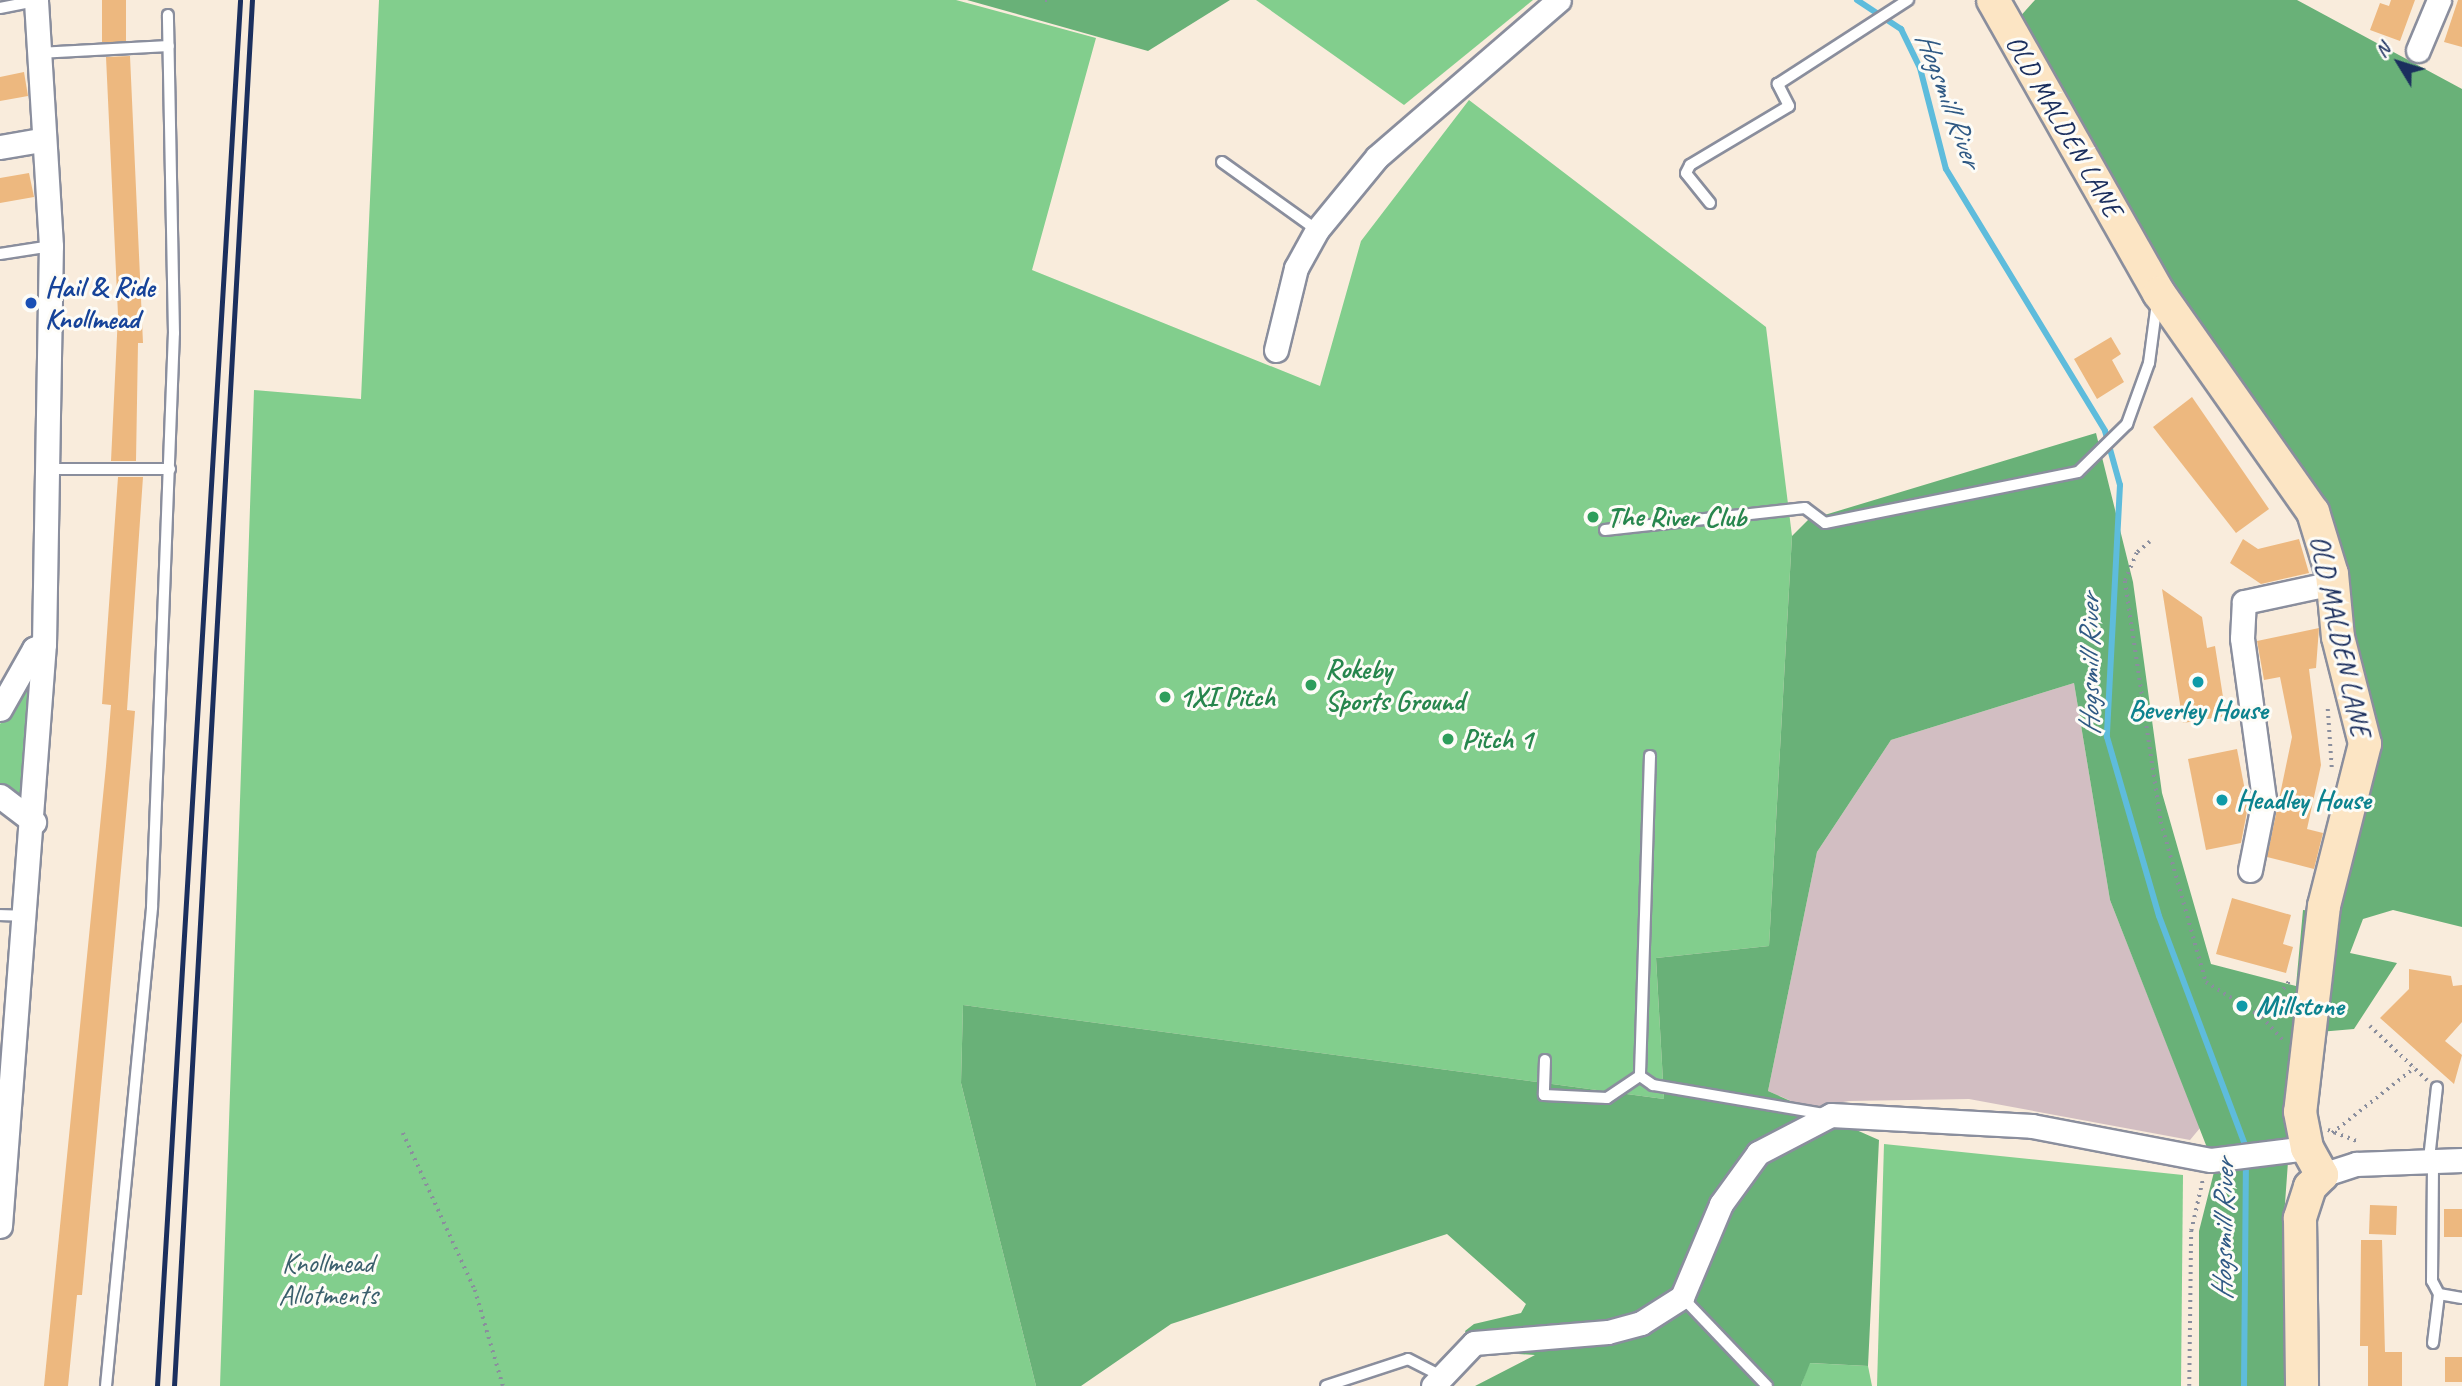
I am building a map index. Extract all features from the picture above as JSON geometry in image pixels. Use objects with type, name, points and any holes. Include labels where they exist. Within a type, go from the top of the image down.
[{"type":"main road","name":"OLD MALDEN LANE","points":[[1993,0],[2159,293],[2313,512],[2333,583],[2338,637],[2365,744],[2324,906],[2300,1112],[2320,1152]]},
{"type":"main road","points":[[2302,1386],[2300,1218],[2320,1152]]},
{"type":"street","points":[[0,1226],[34,822],[44,644],[51,246],[41,140],[36,0]]},
{"type":"street","points":[[1276,350],[1296,268],[1317,230],[1377,157],[1559,0]]},
{"type":"street","points":[[2418,50],[2440,0]]},
{"type":"street","points":[[0,147],[41,140]]},
{"type":"street","points":[[2250,870],[2264,799],[2242,638],[2244,602],[2333,583]]},
{"type":"street","points":[[0,709],[34,649],[44,644]]},
{"type":"street","points":[[0,796],[34,822]]},
{"type":"street","points":[[1436,1381],[1474,1343],[1608,1332],[1641,1323],[1682,1297],[1721,1204],[1758,1153],[1831,1115],[2032,1126],[2211,1160],[2274,1153],[2320,1152],[2356,1164],[2431,1159],[2462,1160]]},
{"type":"lane","points":[[0,8],[36,0]]},
{"type":"lane","points":[[1710,203],[1686,173],[1690,166],[1789,106],[1778,84],[1908,0]]},
{"type":"lane","points":[[106,1386],[152,907],[170,469],[168,15]]},
{"type":"lane","points":[[38,53],[169,46]]},
{"type":"lane","points":[[1222,162],[1317,230]]},
{"type":"lane","points":[[0,254],[51,246]]},
{"type":"lane","points":[[1605,530],[1805,508],[1825,523],[2078,472],[2127,424],[2149,363],[2159,293]]},
{"type":"lane","points":[[49,469],[170,469]]},
{"type":"lane","points":[[1640,1076],[1650,756]]},
{"type":"lane","points":[[0,915],[24,916]]},
{"type":"lane","points":[[1545,1059],[1544,1095],[1608,1098],[1640,1076]]},
{"type":"lane","points":[[1640,1076],[1653,1085],[1831,1115]]},
{"type":"lane","points":[[2433,1343],[2439,1294],[2432,1281],[2431,1159],[2437,1087]]},
{"type":"lane","points":[[2439,1294],[2462,1298]]},
{"type":"lane","points":[[1682,1297],[1767,1386]]},
{"type":"lane","points":[[1326,1386],[1408,1359],[1436,1381]]},
{"type":"path","points":[[2150,542],[2125,581],[2161,822],[2206,982],[2262,1017],[2288,1045]]},
{"type":"path","points":[[2370,1026],[2437,1087]]},
{"type":"path","points":[[2320,1152],[2414,1068]]},
{"type":"path","points":[[2300,1112],[2320,1152]]},
{"type":"path","points":[[403,1133],[475,1290],[503,1386]]},
{"type":"path","points":[[2320,1152],[2365,1143]]},
{"type":"path","points":[[2189,1386],[2191,1231],[2211,1160]]},
{"type":"shaded area","points":[[2074,683],[2110,900],[2200,1128],[2190,1140],[1969,1099],[1849,1101],[1807,1108],[1768,1091],[1817,852],[1891,740]]},
{"type":"green space","name":"Knollmead Allotments","points":[[379,0],[956,0],[1096,38],[1032,270],[1320,386],[1361,241],[1469,100],[1766,327],[1792,536],[1769,946],[1656,958],[1664,1099],[963,1005],[961,1083],[1036,1386],[220,1386],[254,390],[361,399]]},
{"type":"green space","points":[[967,0],[1230,0],[1148,51]]},
{"type":"green space","points":[[1256,0],[1533,0],[1404,105]]},
{"type":"green space","points":[[2035,0],[2297,0],[2462,89],[2462,927],[2393,910],[2363,919],[2350,953],[2397,963],[2354,1029],[2319,1032],[2341,880],[2357,660],[2343,555],[2122,220],[2017,20]]},
{"type":"green space","points":[[2096,433],[2133,582],[2162,793],[2211,964],[2296,986],[2303,910],[2315,911],[2295,1065],[2282,1245],[2286,1386],[2199,1386],[2199,1231],[2215,1168],[2110,900],[2074,683],[1891,740],[1817,852],[1768,1091],[1879,1140],[1868,1366],[1810,1363],[1801,1386],[1475,1386],[1535,1355],[1489,1352],[1468,1338],[1465,1331],[1474,1324],[1521,1313],[1526,1304],[1447,1234],[1171,1324],[1081,1386],[1036,1386],[961,1083],[963,1005],[1664,1099],[1656,958],[1769,946],[1792,536],[1808,520]]},
{"type":"green space","points":[[28,688],[32,689],[22,797],[0,784],[0,724]]},
{"type":"green space","points":[[1884,1144],[2183,1175],[2181,1386],[1877,1386]]},
{"type":"green space","points":[[1809,1363],[1868,1366],[1872,1386],[1801,1386]]},
{"type":"building","points":[[102,0],[126,0],[126,42],[102,42]]},
{"type":"building","points":[[2391,0],[2415,0],[2400,41],[2370,30],[2380,3],[2389,6]]},
{"type":"building","points":[[2458,0],[2462,0],[2462,47],[2444,42]]},
{"type":"building","points":[[130,56],[143,343],[138,343],[136,461],[111,461],[118,315],[106,57]]},
{"type":"building","points":[[24,72],[28,96],[0,101],[0,77]]},
{"type":"building","points":[[29,173],[34,197],[0,203],[0,178]]},
{"type":"building","points":[[2111,337],[2121,354],[2112,360],[2124,382],[2097,399],[2074,359]]},
{"type":"building","points":[[2192,397],[2269,509],[2236,533],[2153,427]]},
{"type":"building","points":[[118,477],[143,477],[127,710],[135,711],[131,761],[82,1295],[77,1295],[68,1386],[44,1386],[111,705],[102,704]]},
{"type":"building","points":[[2243,539],[2258,549],[2299,539],[2309,573],[2261,584],[2230,563]]},
{"type":"building","name":"Beverley House","points":[[2162,589],[2202,617],[2207,648],[2215,646],[2226,716],[2183,723]]},
{"type":"building","points":[[2319,628],[2316,668],[2309,669],[2321,765],[2307,829],[2323,833],[2314,869],[2267,857],[2292,737],[2280,677],[2264,680],[2257,641]]},
{"type":"building","name":"Headley House","points":[[2237,749],[2248,806],[2241,843],[2206,850],[2188,759]]},
{"type":"building","points":[[2232,898],[2291,915],[2283,944],[2293,947],[2286,973],[2216,954]]},
{"type":"building","points":[[2409,969],[2451,976],[2453,986],[2462,985],[2462,1022],[2445,1041],[2462,1055],[2454,1084],[2380,1018],[2409,989]]},
{"type":"building","points":[[2370,1205],[2397,1206],[2396,1235],[2369,1234]]},
{"type":"building","points":[[2444,1209],[2462,1209],[2462,1237],[2444,1237]]},
{"type":"building","points":[[2361,1240],[2382,1240],[2385,1352],[2402,1352],[2402,1386],[2368,1386],[2368,1346],[2360,1346]]},
{"type":"building","points":[[2445,1357],[2462,1357],[2462,1382],[2445,1382]]},
{"type":"waterway","name":"Hogsmill River","points":[[1857,0],[1901,29],[1920,68],[1946,169],[2105,431],[2120,485],[2107,737],[2159,916],[2247,1150]]},
{"type":"waterway","name":"Hogsmill River","points":[[2244,1386],[2246,1160]]},
{"type":"railway","points":[[157,1386],[240,0]]},
{"type":"railway","points":[[174,1386],[252,0]]},
{"type":"place","name":"Hail & Ride Knollmead","points":[[31,303]]},
{"type":"place","name":"The River Club","points":[[1593,517]]},
{"type":"place","name":"Beverley House","points":[[2198,682]]},
{"type":"place","name":"Rokeby Sports Ground","points":[[1311,685]]},
{"type":"place","name":"1XI Pitch","points":[[1165,697]]},
{"type":"place","name":"Pitch 1","points":[[1448,739]]},
{"type":"place","name":"Headley House","points":[[2222,800]]},
{"type":"place","name":"Millstone","points":[[2242,1006]]}]
